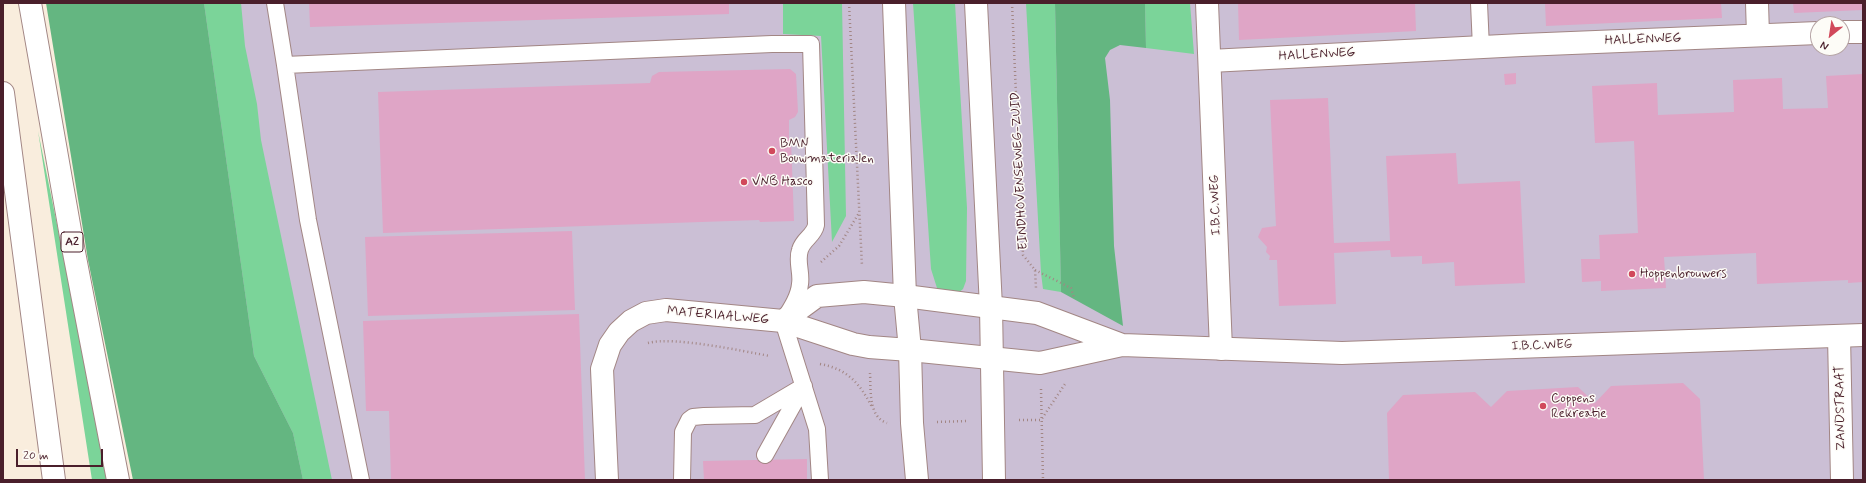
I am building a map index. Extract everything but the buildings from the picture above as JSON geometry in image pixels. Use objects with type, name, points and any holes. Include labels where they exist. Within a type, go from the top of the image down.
[{"type":"main road","name":"A2","points":[[30,3],[72,242],[118,480]]},
{"type":"main road","points":[[894,3],[905,296],[910,350],[912,424],[917,480]]},
{"type":"main road","points":[[976,3],[990,307],[994,480]]},
{"type":"main road","points":[[1208,3],[1210,60]]},
{"type":"main road","points":[[1757,3],[1758,35]]},
{"type":"main road","points":[[1850,32],[1863,32]]},
{"type":"main road","name":"HALLENWEG","points":[[1210,60],[1810,33]]},
{"type":"main road","name":"I.B.C.WEG","points":[[1210,60],[1221,349]]},
{"type":"main road","points":[[3,94],[54,480]]},
{"type":"main road","name":"MATERIAALWEG","points":[[783,321],[817,296],[864,292],[905,296]]},
{"type":"main road","name":"I.B.C.WEG","points":[[905,296],[1037,313],[1122,345]]},
{"type":"main road","name":"MATERIAALWEG","points":[[607,480],[602,369],[610,345],[620,332],[631,321],[646,313],[666,310],[783,321],[853,344],[869,347],[910,350]]},
{"type":"main road","name":"I.B.C.WEG","points":[[910,350],[991,360],[1040,363],[1122,345],[1342,353],[1863,335]]},
{"type":"main road","name":"ZANDSTRAAT","points":[[1839,336],[1842,480]]},
{"type":"lane","points":[[275,3],[308,220],[361,480]]},
{"type":"lane","points":[[1479,3],[1481,48]]},
{"type":"lane","points":[[285,65],[772,44],[810,44],[816,225],[814,233],[801,247],[799,263],[800,285],[796,298],[783,321],[817,429],[820,480]]},
{"type":"lane","points":[[765,455],[804,386]]},
{"type":"lane","points":[[682,480],[683,432],[689,420],[693,417],[704,416],[755,415],[804,386]]},
{"type":"path","name":"EINDHOVENSEWEG-ZUID","points":[[1012,3],[1023,255],[1035,270],[1037,313]]},
{"type":"path","points":[[799,263],[815,266],[835,251],[854,224],[860,212]]},
{"type":"path","points":[[646,344],[662,341],[687,343],[823,364],[845,374],[862,388],[874,412]]},
{"type":"path","points":[[1041,420],[1085,354]]},
{"type":"path","points":[[1040,363],[1043,480]]},
{"type":"shaded area","points":[[140,3],[1863,3],[1863,480],[220,480]]},
{"type":"green space","points":[[46,3],[204,3],[254,356],[293,433],[303,480],[133,480],[88,260]]},
{"type":"green space","points":[[204,3],[241,3],[245,46],[257,104],[261,140],[332,480],[303,480],[293,433],[254,356]]},
{"type":"green space","points":[[783,3],[842,3],[846,216],[832,242],[821,36],[783,34]]},
{"type":"green space","points":[[913,3],[955,3],[967,208],[966,281],[963,289],[957,294],[943,294],[937,288],[931,269]]},
{"type":"green space","points":[[1026,3],[1055,3],[1061,292],[1043,289],[1041,273]]},
{"type":"green space","points":[[1055,3],[1145,3],[1146,48],[1120,45],[1110,50],[1105,58],[1110,100],[1114,246],[1123,326],[1061,292]]},
{"type":"green space","points":[[1145,3],[1190,3],[1194,54],[1146,48]]},
{"type":"green space","points":[[38,131],[109,480],[92,480]]},
{"type":"place","name":"BMN Bouwmaterialen","points":[[772,151]]},
{"type":"place","name":"VNB Hasco","points":[[744,182]]},
{"type":"place","name":"Hoppenbrouwers","points":[[1632,274]]},
{"type":"place","name":"Coppens Rekreatie","points":[[1543,406]]}]
